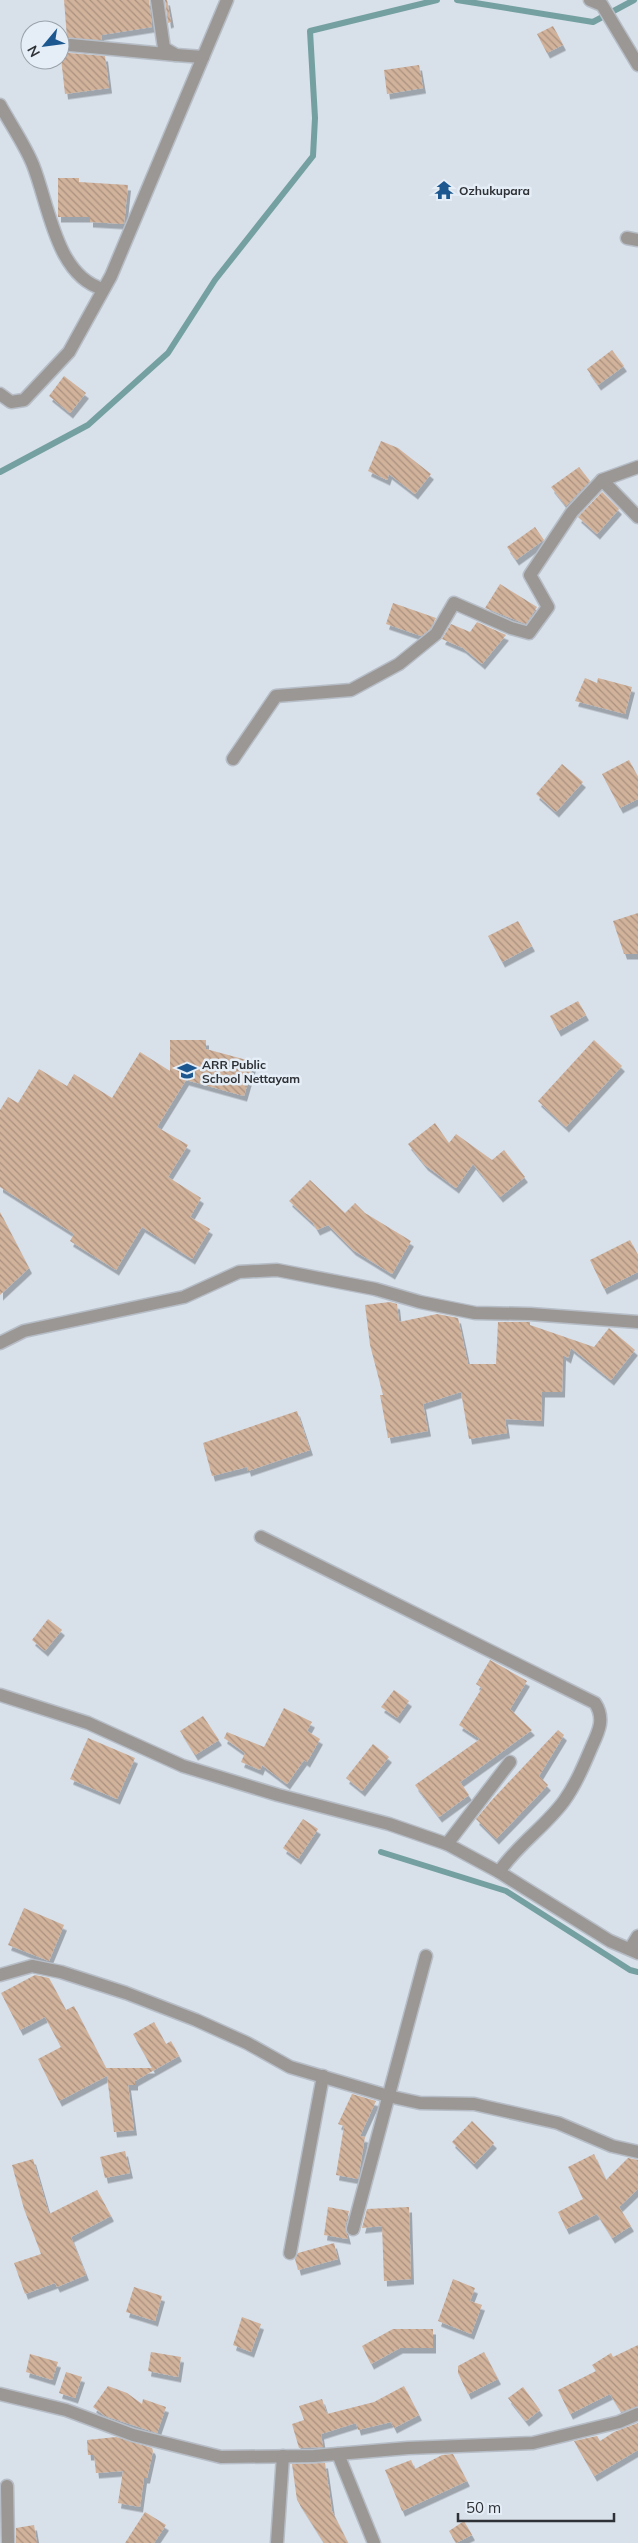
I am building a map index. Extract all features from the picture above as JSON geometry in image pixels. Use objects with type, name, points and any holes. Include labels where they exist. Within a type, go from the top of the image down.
[{"type":"street","points":[[157,0],[162,44],[167,52],[176,55]]},
{"type":"street","points":[[0,394],[7,400],[17,403],[32,395],[70,352],[111,276],[226,0]]},
{"type":"street","points":[[590,0],[602,5],[638,65]]},
{"type":"street","points":[[70,45],[203,57]]},
{"type":"street","points":[[0,105],[33,164],[56,235],[71,266],[80,278],[90,285],[104,289]]},
{"type":"street","points":[[233,760],[276,696],[351,690],[400,664],[436,634],[454,603],[511,628],[529,633],[548,607],[530,575],[572,512],[602,480],[638,468]]},
{"type":"street","points":[[602,480],[638,517]]},
{"type":"street","points":[[0,1343],[24,1331],[184,1297],[239,1272],[277,1270],[376,1289],[420,1302],[475,1313],[530,1314],[638,1322]]},
{"type":"street","points":[[261,1537],[595,1703],[600,1710],[601,1725],[582,1771],[564,1802],[509,1857],[499,1872]]},
{"type":"street","points":[[0,1695],[88,1723],[183,1766],[278,1795],[389,1824],[447,1844],[499,1872],[610,1941],[634,1951],[638,1936]]},
{"type":"street","points":[[447,1844],[510,1762]]},
{"type":"street","points":[[353,2229],[426,1956]]},
{"type":"street","points":[[0,1975],[32,1966],[126,1992],[196,2020],[290,2066],[388,2096],[420,2103],[474,2104],[558,2123],[612,2146],[638,2152]]},
{"type":"street","points":[[290,2253],[323,2076]]},
{"type":"street","points":[[0,2394],[66,2410],[133,2435],[221,2457],[338,2454],[408,2448],[534,2443],[619,2422],[638,2414]]},
{"type":"street","points":[[338,2454],[374,2543]]},
{"type":"street","points":[[277,2543],[284,2456]]},
{"type":"street","points":[[7,2486],[8,2543]]},
{"type":"building","points":[[64,0],[149,0],[152,27],[101,35],[102,40],[70,38],[70,20],[66,20]]},
{"type":"building","points":[[165,0],[167,0],[171,22],[168,23]]},
{"type":"building","points":[[553,26],[563,45],[547,53],[537,34]]},
{"type":"building","points":[[70,53],[105,56],[109,88],[65,94],[62,70],[70,70]]},
{"type":"building","points":[[419,65],[423,88],[387,94],[384,70]]},
{"type":"building","points":[[58,178],[79,178],[79,182],[128,185],[124,224],[90,222],[90,217],[58,217]]},
{"type":"building","points":[[612,350],[624,366],[598,385],[587,369]]},
{"type":"building","points":[[64,376],[86,393],[70,413],[49,396]]},
{"type":"building","points":[[381,441],[398,448],[431,474],[415,494],[389,474],[387,480],[368,471]]},
{"type":"building","points":[[579,467],[590,481],[566,506],[551,487]]},
{"type":"building","points":[[602,492],[619,509],[597,534],[578,517]]},
{"type":"building","points":[[535,527],[544,540],[516,560],[507,547]]},
{"type":"building","points":[[500,584],[537,607],[526,624],[485,608]]},
{"type":"building","points":[[393,603],[436,618],[430,629],[421,636],[386,624]]},
{"type":"building","points":[[477,622],[506,635],[482,664],[463,648],[442,639],[451,624],[470,632]]},
{"type":"building","points":[[585,678],[597,683],[598,678],[632,687],[625,714],[575,701]]},
{"type":"building","points":[[629,760],[638,777],[638,799],[620,808],[602,774]]},
{"type":"building","points":[[562,764],[583,782],[556,812],[536,794]]},
{"type":"building","points":[[638,913],[638,954],[624,954],[613,921]]},
{"type":"building","points":[[518,921],[532,946],[502,962],[488,936]]},
{"type":"building","points":[[578,1001],[586,1015],[558,1031],[550,1016]]},
{"type":"building","points":[[170,1040],[206,1040],[206,1049],[254,1062],[244,1096],[186,1080],[157,1127],[188,1145],[168,1177],[201,1198],[190,1217],[210,1229],[192,1259],[142,1227],[116,1270],[70,1241],[74,1234],[0,1187],[0,1110],[8,1097],[18,1103],[39,1069],[67,1086],[74,1074],[112,1098],[140,1052],[170,1071]]},
{"type":"building","points":[[594,1040],[622,1066],[566,1127],[538,1101]]},
{"type":"building","points":[[435,1123],[449,1143],[456,1134],[492,1160],[504,1150],[525,1177],[500,1197],[473,1164],[456,1188],[425,1165],[408,1144]]},
{"type":"building","points":[[310,1180],[345,1213],[355,1203],[365,1213],[411,1241],[392,1274],[353,1250],[328,1225],[317,1230],[313,1223],[289,1201]]},
{"type":"building","points":[[0,1212],[29,1268],[0,1295]]},
{"type":"building","points":[[630,1240],[638,1255],[638,1272],[604,1289],[590,1260]]},
{"type":"building","points":[[390,1302],[397,1304],[399,1322],[437,1314],[458,1318],[468,1364],[496,1364],[498,1322],[530,1322],[530,1325],[594,1347],[609,1328],[635,1350],[611,1380],[571,1348],[568,1358],[563,1355],[562,1392],[542,1392],[541,1421],[505,1419],[507,1433],[469,1439],[461,1392],[423,1404],[428,1431],[388,1438],[380,1395],[383,1395],[370,1345],[365,1305]]},
{"type":"building","points":[[297,1411],[310,1450],[248,1471],[247,1467],[212,1476],[203,1443]]},
{"type":"building","points":[[48,1619],[62,1630],[45,1651],[32,1640]]},
{"type":"building","points":[[490,1660],[527,1681],[510,1709],[532,1730],[460,1782],[469,1795],[439,1817],[415,1785],[480,1739],[459,1725],[482,1688],[476,1684]]},
{"type":"building","points":[[394,1690],[409,1701],[397,1718],[381,1707]]},
{"type":"building","points":[[284,1708],[312,1722],[307,1731],[320,1739],[307,1762],[304,1760],[287,1784],[262,1765],[260,1770],[241,1762],[245,1753],[224,1738],[227,1732],[264,1747]]},
{"type":"building","points":[[203,1716],[219,1740],[195,1755],[180,1731]]},
{"type":"building","points":[[558,1730],[564,1735],[539,1776],[548,1785],[496,1839],[476,1819]]},
{"type":"building","points":[[88,1738],[135,1758],[117,1799],[70,1779]]},
{"type":"building","points":[[373,1744],[389,1757],[362,1791],[346,1778]]},
{"type":"building","points":[[303,1819],[318,1829],[298,1859],[283,1848]]},
{"type":"building","points":[[24,1908],[64,1925],[49,1961],[8,1945]]},
{"type":"building","points":[[35,1975],[49,1978],[66,2010],[74,2006],[106,2068],[152,2068],[133,2034],[154,2022],[166,2044],[171,2041],[179,2056],[135,2081],[135,2085],[128,2085],[134,2130],[114,2132],[107,2076],[59,2101],[38,2059],[61,2047],[45,2017],[20,2030],[1,1993]]},
{"type":"building","points":[[352,2094],[376,2101],[360,2136],[365,2137],[358,2179],[336,2175],[344,2126],[338,2124]]},
{"type":"building","points":[[472,2121],[494,2143],[474,2164],[452,2142]]},
{"type":"building","points":[[125,2151],[130,2173],[105,2178],[100,2157]]},
{"type":"building","points":[[594,2154],[606,2180],[628,2158],[638,2160],[638,2189],[619,2207],[631,2226],[612,2238],[597,2214],[566,2229],[558,2212],[583,2199],[568,2167]]},
{"type":"building","points":[[33,2159],[49,2214],[97,2190],[111,2216],[71,2237],[86,2275],[57,2287],[55,2283],[25,2294],[14,2263],[41,2254],[24,2209],[12,2165]]},
{"type":"building","points":[[328,2207],[349,2211],[345,2227],[348,2239],[324,2235]]},
{"type":"building","points":[[409,2207],[411,2279],[384,2281],[382,2226],[362,2228],[367,2209]]},
{"type":"building","points":[[334,2243],[338,2259],[298,2270],[295,2259],[298,2253]]},
{"type":"building","points":[[453,2279],[475,2288],[470,2301],[482,2305],[471,2334],[438,2321]]},
{"type":"building","points":[[134,2287],[162,2296],[155,2321],[126,2312]]},
{"type":"building","points":[[242,2317],[261,2324],[251,2352],[233,2345]]},
{"type":"building","points":[[393,2329],[433,2329],[433,2348],[400,2348],[371,2364],[362,2346]]},
{"type":"building","points":[[638,2345],[638,2406],[621,2412],[610,2394],[570,2414],[558,2390],[596,2371],[592,2365],[611,2353],[613,2357]]},
{"type":"building","points":[[151,2352],[181,2357],[178,2377],[148,2371]]},
{"type":"building","points":[[484,2352],[498,2379],[468,2394],[458,2373],[458,2366]]},
{"type":"building","points":[[30,2354],[58,2362],[52,2380],[26,2372]]},
{"type":"building","points":[[66,2372],[82,2377],[75,2398],[59,2393]]},
{"type":"building","points":[[108,2386],[127,2393],[142,2404],[143,2399],[166,2407],[157,2433],[105,2416],[93,2407]]},
{"type":"building","points":[[404,2386],[419,2415],[394,2428],[391,2422],[358,2430],[356,2423],[321,2434],[323,2447],[299,2448],[292,2424],[304,2420],[299,2406],[322,2399],[327,2414],[374,2402]]},
{"type":"building","points":[[523,2387],[540,2410],[526,2421],[508,2398]]},
{"type":"building","points":[[638,2423],[638,2450],[594,2476],[574,2441],[597,2436],[600,2441],[614,2432]]},
{"type":"building","points":[[116,2437],[152,2448],[147,2478],[144,2478],[140,2507],[118,2503],[123,2471],[96,2473],[94,2455],[88,2455],[87,2440]]},
{"type":"building","points":[[453,2454],[467,2481],[402,2511],[385,2470],[411,2460],[415,2469],[442,2455]]},
{"type":"building","points":[[325,2463],[332,2511],[348,2543],[324,2543],[297,2500],[292,2464]]},
{"type":"building","points":[[145,2512],[166,2525],[154,2543],[125,2543]]},
{"type":"building","points":[[464,2521],[472,2535],[456,2543],[449,2531]]},
{"type":"building","points":[[34,2525],[37,2543],[16,2543],[16,2528]]},
{"type":"waterway","points":[[0,472],[88,425],[168,353],[215,280],[313,156],[315,118],[310,31],[437,0]]},
{"type":"waterway","points":[[457,0],[593,22],[634,0]]},
{"type":"waterway","points":[[381,1852],[506,1891],[630,1970],[638,1972]]},
{"type":"place","name":"Ozhukupara","points":[[444,190]]},
{"type":"place","name":"ARR Public School Nettayam","points":[[187,1071]]}]
